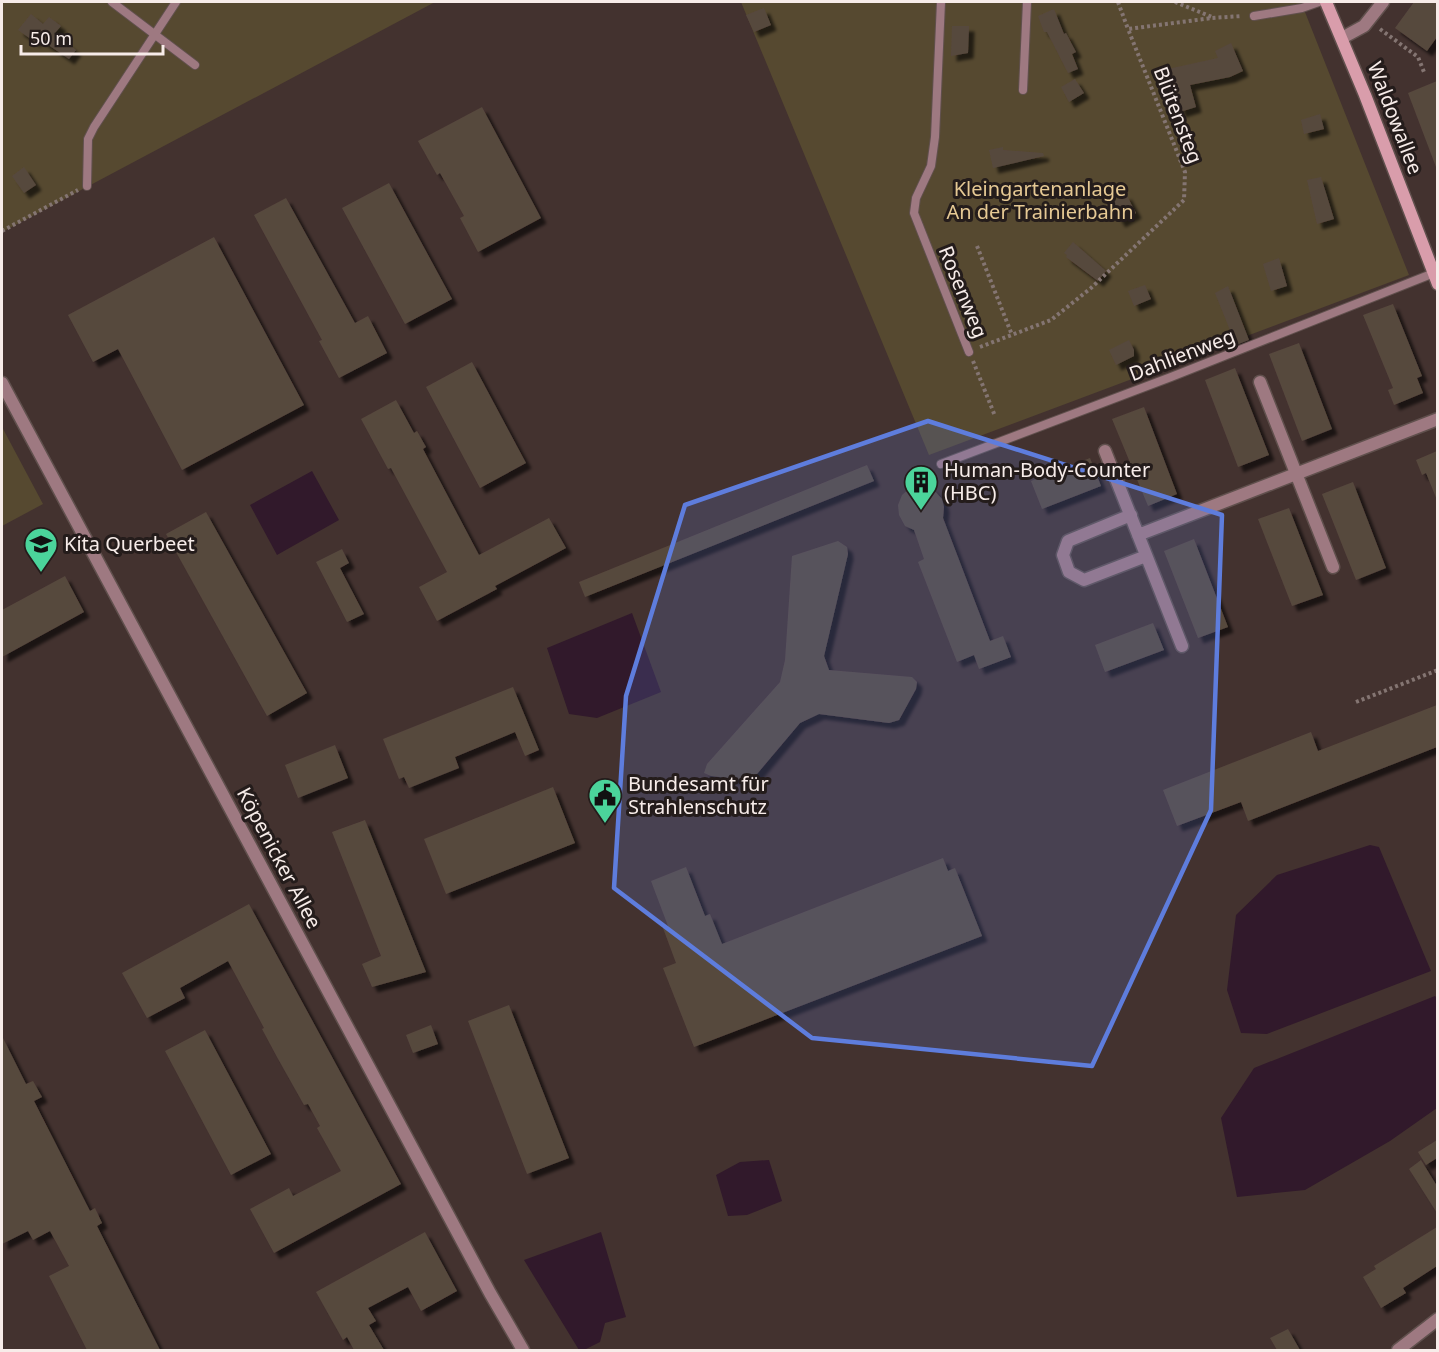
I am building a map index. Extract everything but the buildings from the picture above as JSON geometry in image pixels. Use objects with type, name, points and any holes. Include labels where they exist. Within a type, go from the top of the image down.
[{"type":"street","name":"Waldowallee","points":[[1326,2],[1436,278]]},
{"type":"street","points":[[1342,38],[1370,21],[1383,2]]},
{"type":"street","name":"Köpenicker Allee","points":[[2,382],[490,1293],[523,1350]]},
{"type":"street","points":[[1260,382],[1333,567]]},
{"type":"street","points":[[1138,535],[1437,419]]},
{"type":"street","points":[[1105,451],[1182,646]]},
{"type":"street","points":[[1131,515],[1068,541],[1063,555],[1069,572],[1084,580],[1146,556]]},
{"type":"street","points":[[1398,1350],[1437,1319]]},
{"type":"lane","points":[[112,2],[195,66]]},
{"type":"lane","points":[[87,186],[88,139],[176,2]]},
{"type":"lane","name":"Rosenweg","points":[[941,2],[935,137],[931,166],[916,198],[914,213],[969,352]]},
{"type":"lane","points":[[1023,90],[1027,2]]},
{"type":"lane","points":[[1254,16],[1319,2]]},
{"type":"lane","name":"Dahlienweg","points":[[941,464],[1436,278]]},
{"type":"path","name":"Blütensteg","points":[[969,352],[1051,320],[1091,288],[1184,200],[1185,172],[1118,2]]},
{"type":"path","points":[[1174,2],[1212,18]]},
{"type":"path","points":[[1128,29],[1212,18],[1254,16]]},
{"type":"path","points":[[1370,21],[1418,57],[1424,72]]},
{"type":"path","points":[[2,231],[87,186]]},
{"type":"path","points":[[977,246],[1012,335]]},
{"type":"path","name":"Rosenweg","points":[[969,352],[995,416]]},
{"type":"path","points":[[1356,702],[1437,670]]},
{"type":"highlighted area","points":[[928,421],[1222,515],[1211,810],[1092,1066],[812,1038],[614,888],[626,696],[685,505]]},
{"type":"green space","points":[[2,2],[435,2],[2,232]]},
{"type":"green space","name":"Kleingartenanlage An der Trainierbahn","points":[[741,2],[1301,2],[1409,275],[929,455]]},
{"type":"green space","points":[[2,427],[43,504],[2,526]]},
{"type":"shaded area","points":[[312,471],[339,520],[277,555],[250,505]]},
{"type":"shaded area","points":[[632,613],[661,692],[597,718],[569,714],[547,648]]},
{"type":"shaded area","points":[[1370,845],[1379,847],[1431,971],[1267,1034],[1241,1033],[1227,990],[1236,915],[1277,875]]},
{"type":"shaded area","points":[[1435,996],[1438,999],[1437,1108],[1390,1141],[1305,1190],[1237,1197],[1221,1118],[1254,1068]]},
{"type":"shaded area","points":[[769,1160],[782,1201],[747,1215],[728,1216],[716,1175],[740,1162]]},
{"type":"shaded area","points":[[601,1232],[626,1317],[605,1323],[600,1342],[579,1350],[524,1260]]},
{"type":"place","name":"Human-Body-Counter (HBC)","points":[[921,511]]},
{"type":"place","name":"Kita Querbeet","points":[[41,573]]},
{"type":"place","name":"Bundesamt für Strahlenschutz","points":[[605,824]]}]
